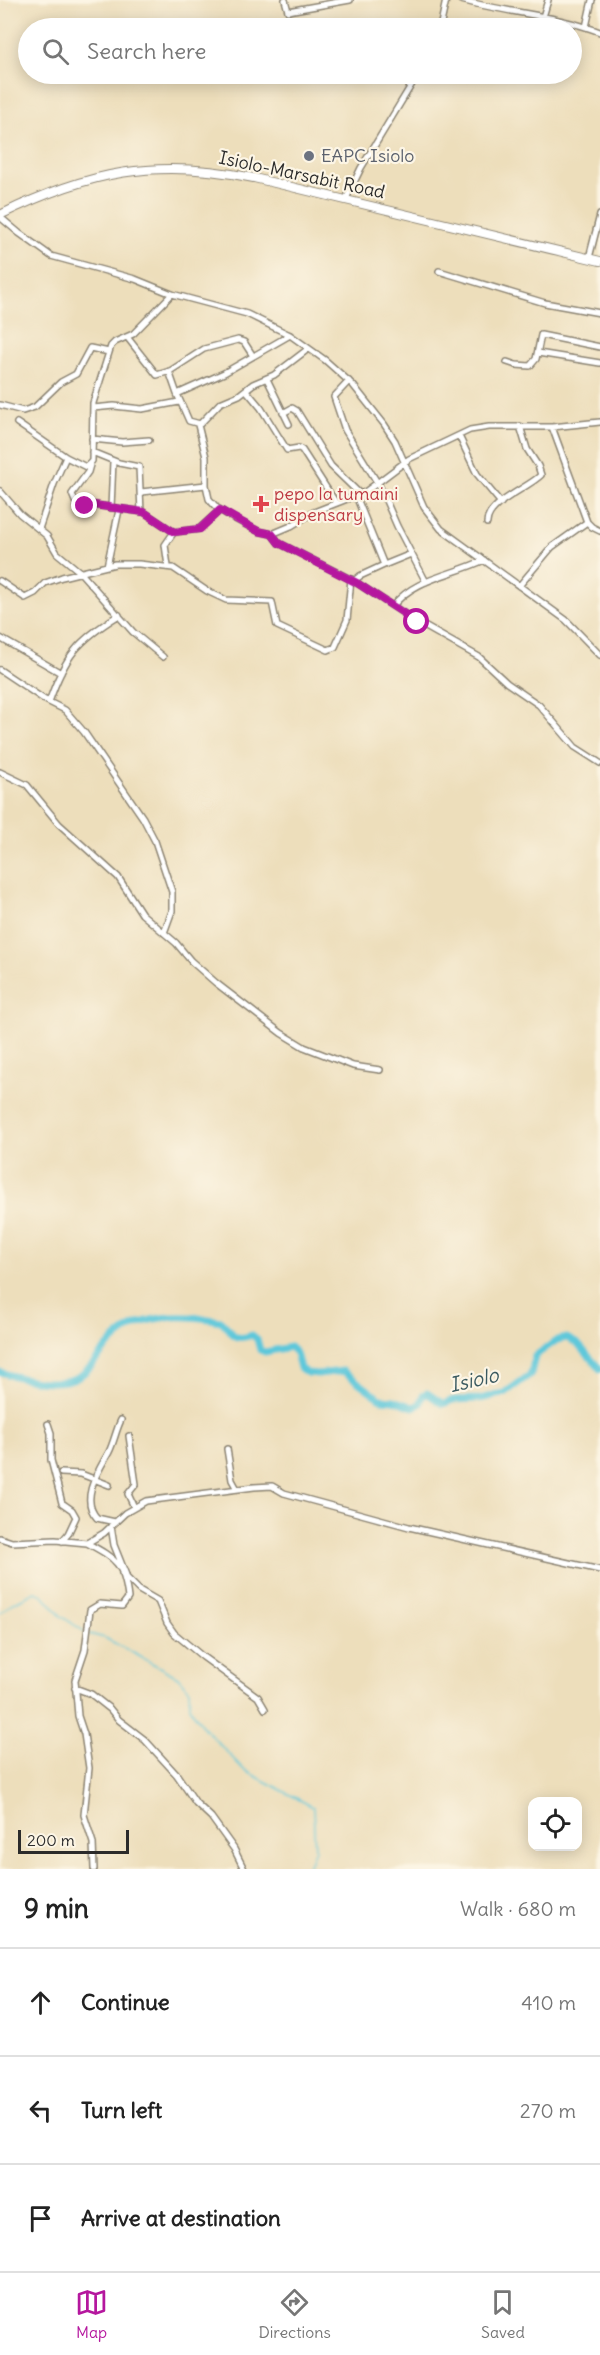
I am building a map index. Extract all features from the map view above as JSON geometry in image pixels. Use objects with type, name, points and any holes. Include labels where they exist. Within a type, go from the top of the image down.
[{"type":"highway","name":"Isiolo-Marsabit Road","points":[[0,216],[30,200],[70,184],[118,172],[152,168],[184,168],[225,172],[346,199],[600,261]]},
{"type":"street","points":[[285,0],[288,11],[350,0]]},
{"type":"street","points":[[442,18],[446,0]]},
{"type":"street","points":[[461,0],[547,18]]},
{"type":"street","points":[[543,17],[548,0]]},
{"type":"street","points":[[586,27],[592,0]]},
{"type":"street","points":[[582,26],[600,32]]},
{"type":"street","points":[[346,199],[360,170],[412,84]]},
{"type":"street","points":[[589,258],[600,215]]},
{"type":"street","points":[[0,216],[51,256],[135,279],[172,294],[259,318],[290,335],[325,360],[349,381],[384,424],[430,518],[446,534],[566,620],[598,648],[600,655]]},
{"type":"street","points":[[439,271],[546,303],[600,313]]},
{"type":"street","points":[[172,294],[127,337],[114,343],[109,352],[93,408],[90,465],[88,472],[72,493],[75,504],[80,507],[92,504],[141,512],[174,532],[200,529],[220,510]]},
{"type":"street","points":[[177,394],[224,373],[290,335]]},
{"type":"street","points":[[507,362],[529,366],[538,353],[541,335],[600,347]]},
{"type":"street","points":[[127,337],[156,374],[160,375],[199,351],[238,340],[244,342],[254,356]]},
{"type":"street","points":[[0,405],[23,411],[36,407],[61,382],[75,375],[90,348],[109,352]]},
{"type":"street","points":[[198,425],[217,405],[253,384],[267,379],[308,349]]},
{"type":"street","points":[[538,353],[600,363]]},
{"type":"street","points":[[169,371],[179,402],[189,421],[198,425]]},
{"type":"street","points":[[267,379],[289,424]]},
{"type":"street","points":[[349,381],[335,396],[336,408],[346,433],[378,482],[426,582]]},
{"type":"street","points":[[246,390],[261,408],[286,449],[302,450],[336,504]]},
{"type":"street","points":[[93,408],[114,406],[142,409],[179,402]]},
{"type":"street","points":[[283,413],[292,408],[297,411],[311,430],[331,466],[358,495],[384,565]]},
{"type":"street","points":[[198,425],[206,457],[206,485],[209,498],[220,510],[258,531],[272,534],[288,528],[314,512],[358,495],[403,463],[470,430],[520,426],[552,427],[600,422]]},
{"type":"street","points":[[17,423],[66,458],[83,466],[90,465]]},
{"type":"street","points":[[487,524],[488,517],[501,503],[541,474],[528,449],[520,426]]},
{"type":"street","points":[[552,427],[587,522],[600,531]]},
{"type":"street","points":[[459,436],[477,474],[501,503]]},
{"type":"street","points":[[92,439],[122,442],[148,441]]},
{"type":"street","points":[[92,452],[113,461],[139,467],[141,512]]},
{"type":"street","points":[[39,529],[54,484],[66,458]]},
{"type":"street","points":[[111,508],[113,461]]},
{"type":"street","points":[[141,492],[206,485]]},
{"type":"street","points":[[1,495],[49,538],[57,553],[80,572],[133,632],[163,657]]},
{"type":"street","points":[[107,566],[119,510]]},
{"type":"street","points":[[519,586],[552,547],[587,522]]},
{"type":"street","points":[[168,566],[165,545],[174,532]]},
{"type":"street","points":[[272,534],[279,543],[353,580],[479,657],[504,680],[539,705],[575,747],[600,763]]},
{"type":"street","points":[[0,581],[25,598],[48,582],[80,572],[129,564],[168,566],[207,591],[226,600],[271,601],[277,626],[328,650],[335,647],[344,627],[353,580],[411,554]]},
{"type":"street","points":[[393,606],[406,594],[426,582],[484,560]]},
{"type":"street","points":[[49,702],[76,646],[118,615]]},
{"type":"street","points":[[0,638],[61,673]]},
{"type":"street","points":[[0,670],[65,710],[77,722],[151,831],[165,866],[172,892],[172,911],[164,933]]},
{"type":"street","points":[[0,772],[27,785],[59,824],[113,871],[142,914],[204,973],[281,1033],[318,1053],[353,1065],[380,1070]]},
{"type":"street","points":[[113,1524],[96,1518],[90,1498],[98,1467],[112,1445],[121,1420]]},
{"type":"street","points":[[48,1424],[51,1433],[51,1460],[62,1503],[72,1510],[76,1517],[68,1534],[62,1540]]},
{"type":"street","points":[[129,1436],[136,1484],[128,1494],[134,1507]]},
{"type":"street","points":[[227,1449],[232,1480],[237,1489]]},
{"type":"street","points":[[61,1473],[81,1474],[109,1485]]},
{"type":"street","points":[[87,1543],[134,1507],[154,1499],[272,1486],[284,1493],[401,1525],[600,1570]]},
{"type":"street","points":[[94,1869],[93,1843],[84,1815],[89,1768],[75,1680],[85,1650],[90,1610],[100,1604],[119,1607],[127,1602],[124,1574],[114,1545],[113,1524]]},
{"type":"street","points":[[0,1539],[12,1542],[62,1540],[87,1543],[111,1556],[139,1590],[158,1601],[174,1633],[258,1697],[265,1709]]},
{"type":"street","points":[[75,1688],[91,1694],[145,1740],[177,1775],[196,1803],[211,1817],[234,1849],[244,1869]]},
{"type":"waterway","name":"Isiolo","points":[[0,1372],[41,1381],[72,1379],[85,1372],[109,1345],[133,1326],[161,1318],[176,1317],[221,1321],[237,1337],[252,1335],[257,1339],[260,1350],[265,1352],[290,1347],[296,1353],[300,1368],[307,1373],[343,1371],[381,1399],[394,1400],[413,1407],[420,1404],[423,1395],[427,1393],[443,1404],[453,1400],[480,1399],[505,1393],[531,1374],[535,1356],[557,1340],[567,1338],[578,1344],[600,1369]]},
{"type":"waterway","points":[[0,1613],[11,1604],[35,1592],[43,1595],[61,1616],[85,1632]]},
{"type":"waterway","points":[[89,1634],[105,1638],[178,1677],[189,1690],[190,1707],[203,1727],[244,1770],[313,1807],[315,1850],[307,1869]]},
{"type":"place","name":"EAPC Isiolo","points":[[309,156]]},
{"type":"place","name":"pepo la tumaini dispensary","points":[[261,504]]},
{"type":"route","points":[[85,506],[92,504],[144,512],[174,532],[200,529],[220,510],[258,531],[272,534],[279,543],[357,583],[417,622]]}]
